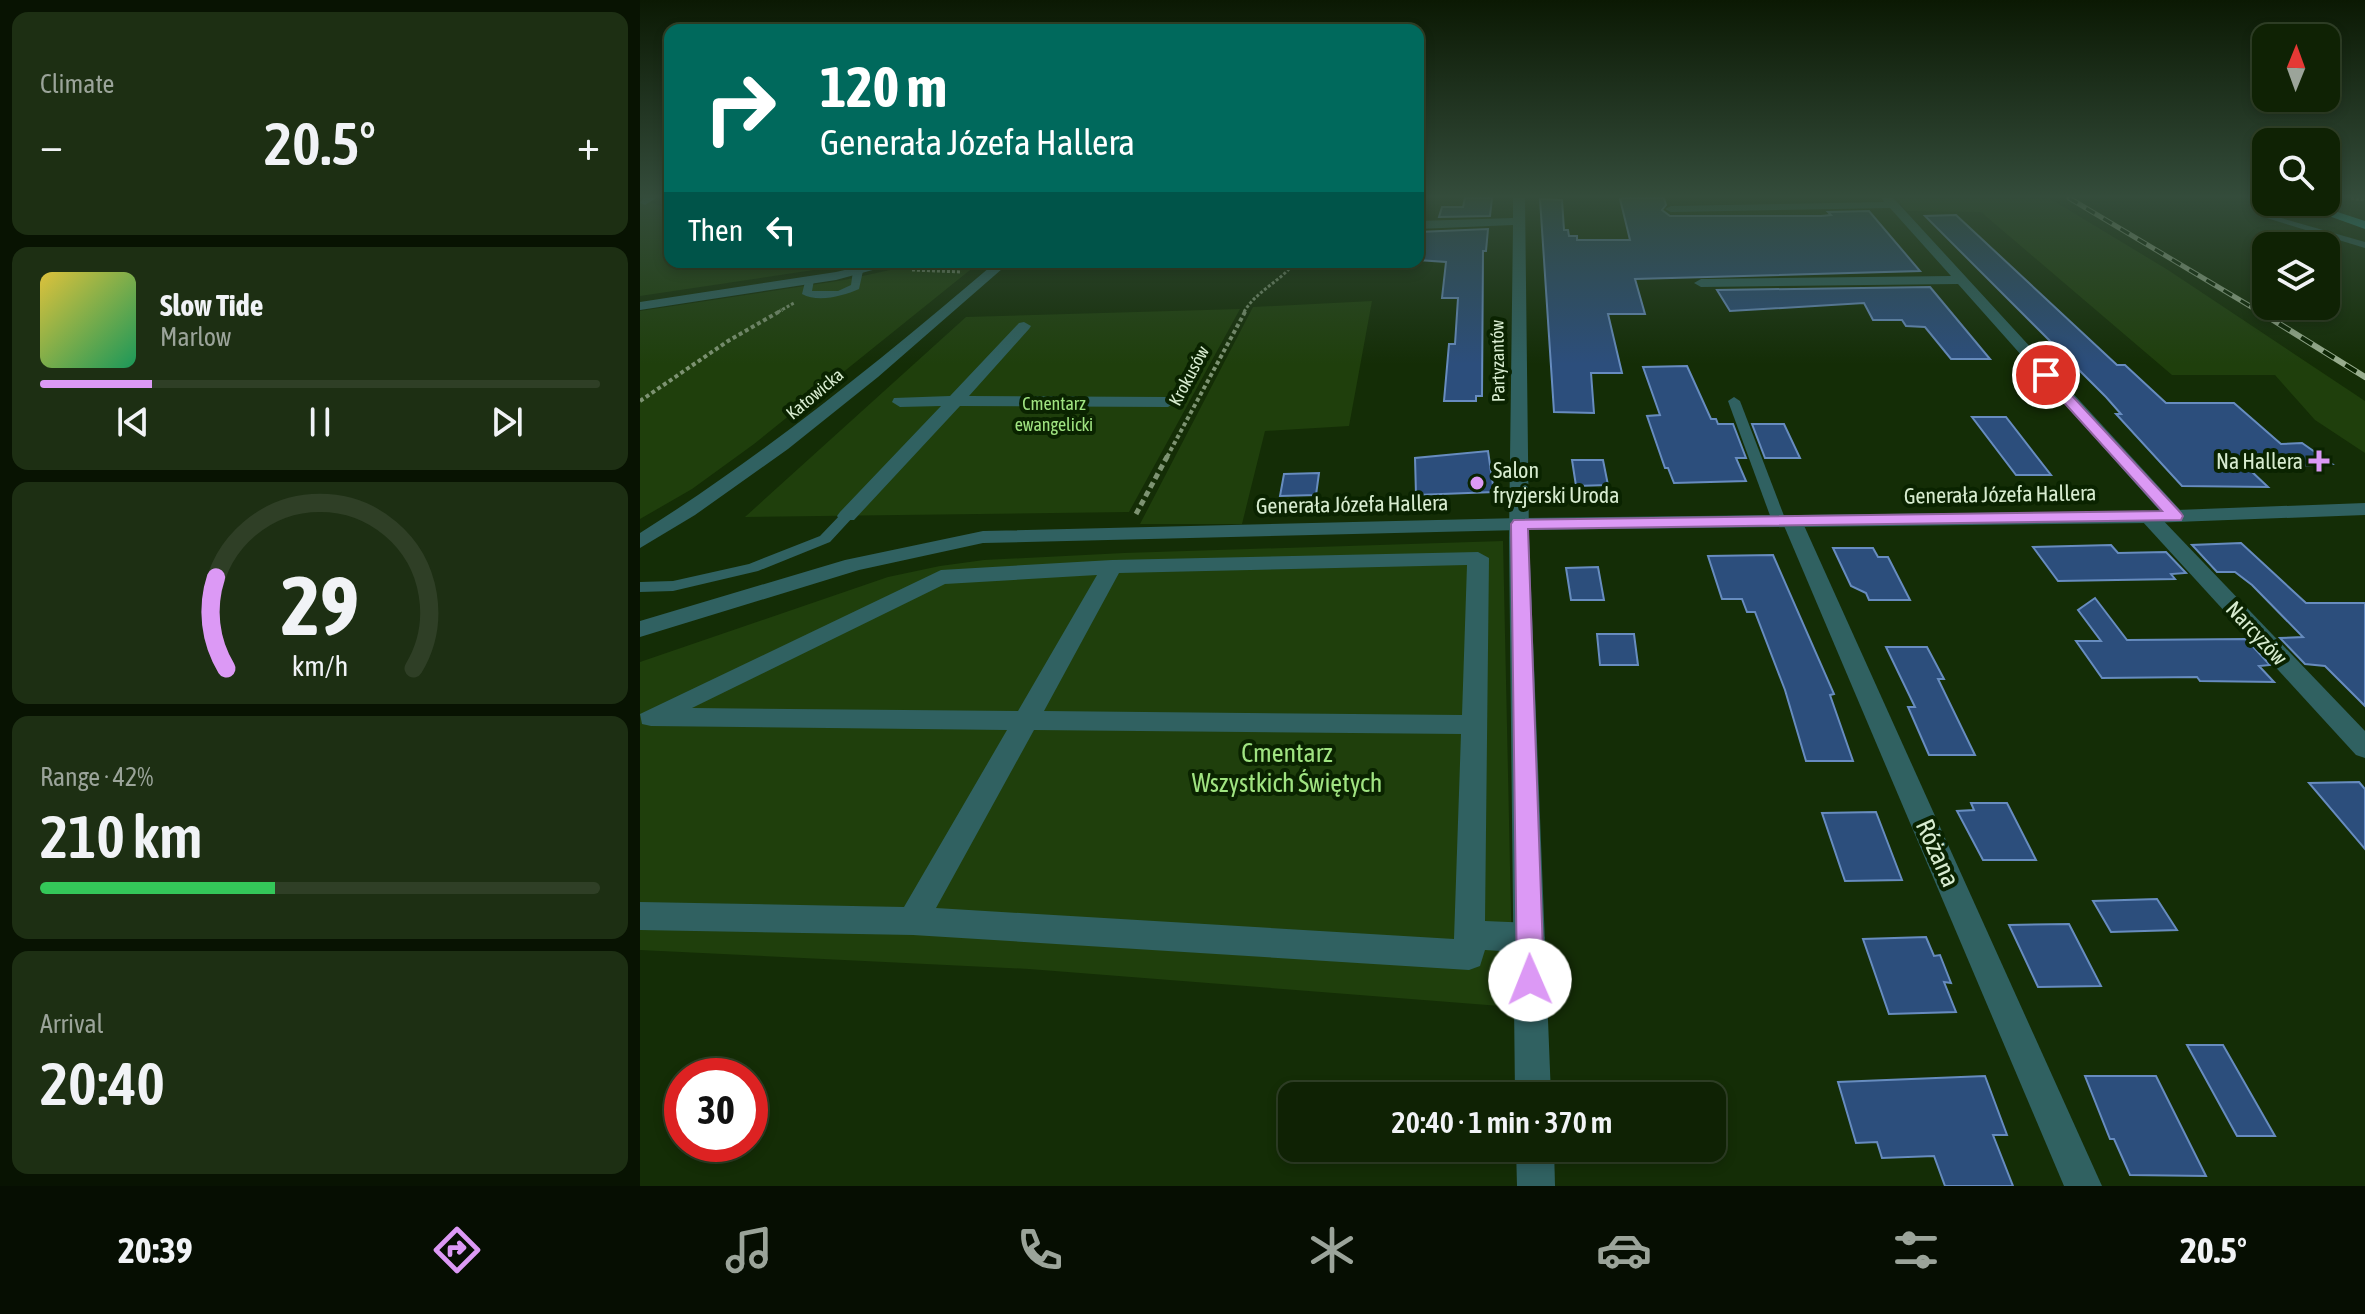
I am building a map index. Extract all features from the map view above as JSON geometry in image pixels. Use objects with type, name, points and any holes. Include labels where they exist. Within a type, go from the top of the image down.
[{"type":"street","name":"Partyzantów","points":[[1518,253],[1520,524],[1533,1082]]},
{"type":"street","points":[[1936,253],[2175,516]]},
{"type":"street","points":[[640,306],[808,287],[858,271],[882,268]]},
{"type":"street","name":"Katowicka","points":[[640,542],[692,510],[794,438],[997,268]]},
{"type":"street","points":[[1701,283],[1960,280]]},
{"type":"street","points":[[847,516],[1024,326]]},
{"type":"street","points":[[900,402],[1168,402]]},
{"type":"street","name":"Generała Józefa Hallera","points":[[640,628],[844,565],[911,549],[983,537],[1520,524],[2149,517],[2365,509]]},
{"type":"street","name":"Narcyzów","points":[[2149,517],[2365,748]]},
{"type":"street","name":"Różana","points":[[1785,521],[2083,1186]]},
{"type":"street","points":[[640,916],[913,921],[1469,955],[1478,558],[1112,567],[941,577],[645,720]]},
{"type":"street","points":[[913,921],[1112,567]]},
{"type":"street","points":[[645,720],[1475,725]]},
{"type":"street","points":[[1469,935],[1529,938]]},
{"type":"street","points":[[1535,1162],[1536,1186]]},
{"type":"lane","points":[[1734,401],[1785,521]]},
{"type":"lane","points":[[640,587],[673,586],[753,568],[825,539],[847,516]]},
{"type":"path","points":[[920,268],[975,273]]},
{"type":"path","name":"Krokusów","points":[[1132,521],[1251,300],[1290,268]]},
{"type":"path","points":[[640,401],[808,287]]},
{"type":"green space","points":[[640,253],[664,253],[664,268],[827,268],[640,296]]},
{"type":"green space","points":[[2029,253],[2140,253],[2365,401],[2365,453],[2315,420],[2275,375],[2172,375]]},
{"type":"green space","points":[[899,268],[973,268],[754,444],[692,489],[640,519],[640,311],[844,280]]},
{"type":"green space","points":[[1372,301],[1349,426],[1265,431],[1242,524],[1140,524],[1253,307]]},
{"type":"green space","name":"Cmentarz ewangelicki","points":[[1240,309],[1129,512],[745,517],[966,317]]},
{"type":"green space","name":"Cmentarz Wszystkich Świętych","points":[[1503,541],[1513,1007],[1029,969],[640,950],[640,662],[888,577],[940,566],[984,560],[1124,553]]},
{"type":"building","points":[[1424,253],[1483,253],[1482,396],[1476,396],[1476,401],[1444,401],[1449,344],[1455,344],[1458,298],[1442,298],[1446,262],[1424,260]]},
{"type":"building","points":[[1544,253],[1905,253],[1920,271],[1635,279],[1645,314],[1608,314],[1622,373],[1591,373],[1594,413],[1554,412]]},
{"type":"building","points":[[1962,253],[1997,253],[2117,365],[2125,365],[2166,403],[2234,403],[2281,444],[2302,443],[2332,464],[2249,469],[2268,487],[2182,486],[2116,414],[2121,414]]},
{"type":"building","points":[[1930,287],[1990,359],[1951,359],[1925,327],[1906,326],[1902,320],[1873,320],[1864,303],[1730,311],[1717,290]]},
{"type":"building","points":[[1687,366],[1711,419],[1716,419],[1718,424],[1733,424],[1746,458],[1736,458],[1746,481],[1674,483],[1668,468],[1665,468],[1647,416],[1660,415],[1643,367]]},
{"type":"building","points":[[1972,417],[2006,417],[2051,475],[2016,475]]},
{"type":"building","points":[[1752,424],[1784,424],[1800,458],[1765,458]]},
{"type":"building","points":[[1488,451],[1494,492],[1416,495],[1415,458]]},
{"type":"building","points":[[1572,460],[1603,460],[1608,485],[1576,486]]},
{"type":"building","points":[[1319,473],[1316,495],[1280,496],[1284,474]]},
{"type":"building","points":[[2241,543],[2306,603],[2365,603],[2365,706],[2325,666],[2305,664],[2280,638],[2303,637],[2252,585],[2235,572],[2217,572],[2192,545]]},
{"type":"building","points":[[2111,545],[2118,553],[2166,552],[2186,573],[2171,574],[2175,579],[2058,581],[2033,547]]},
{"type":"building","points":[[1833,548],[1873,548],[1878,557],[1888,557],[1910,600],[1869,600],[1866,593],[1851,586]]},
{"type":"building","points":[[1773,555],[1834,694],[1830,695],[1853,761],[1806,761],[1785,690],[1755,612],[1747,612],[1742,599],[1722,599],[1708,556]]},
{"type":"building","points":[[1598,567],[1604,600],[1571,600],[1566,568]]},
{"type":"building","points":[[2095,598],[2127,640],[2246,639],[2270,665],[2259,666],[2274,682],[2200,681],[2197,677],[2102,678],[2076,641],[2101,641],[2078,610]]},
{"type":"building","points":[[1597,634],[1634,634],[1638,665],[1600,665]]},
{"type":"building","points":[[1886,647],[1927,647],[1944,679],[1938,679],[1975,755],[1929,755],[1908,707],[1915,707]]},
{"type":"building","points":[[2359,782],[2365,789],[2365,849],[2309,783]]},
{"type":"building","points":[[1971,803],[2007,803],[2036,860],[1983,860],[1957,811],[1974,810]]},
{"type":"building","points":[[1876,812],[1902,880],[1845,881],[1822,813]]},
{"type":"building","points":[[2157,899],[2177,930],[2111,932],[2093,901]]},
{"type":"building","points":[[2069,924],[2101,986],[2038,987],[2009,925]]},
{"type":"building","points":[[1926,937],[1934,956],[1940,955],[1951,983],[1944,982],[1956,1012],[1889,1014],[1863,939]]},
{"type":"building","points":[[2187,1045],[2223,1045],[2275,1136],[2237,1136]]},
{"type":"building","points":[[1985,1076],[2007,1135],[1993,1135],[2013,1186],[1945,1186],[1934,1156],[1882,1158],[1877,1142],[1856,1143],[1838,1082]]},
{"type":"building","points":[[2085,1076],[2156,1076],[2206,1176],[2130,1175],[2114,1139],[2110,1139]]},
{"type":"railway","points":[[2162,253],[2252,307]]},
{"type":"railway","points":[[2273,320],[2365,377]]},
{"type":"place","name":"Na Hallera","points":[[2319,461]]},
{"type":"place","name":"Salon fryzjerski Uroda","points":[[1477,483]]},
{"type":"route","points":[[1530,980],[1520,524],[2175,516],[2046,375]]}]
